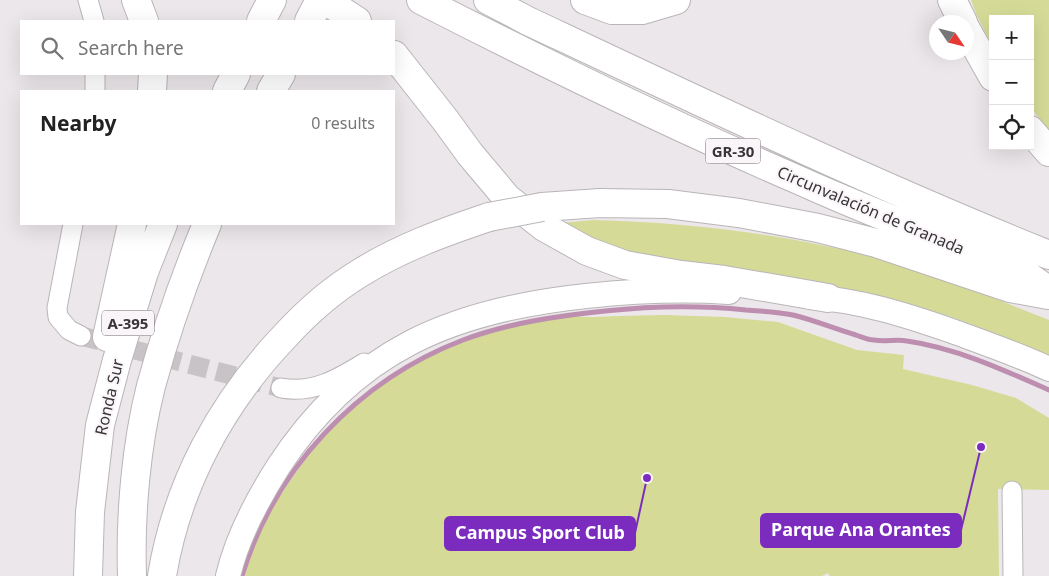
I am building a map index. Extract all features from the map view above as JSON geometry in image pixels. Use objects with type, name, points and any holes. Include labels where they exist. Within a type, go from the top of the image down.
[{"type":"highway","points":[[136,0],[144,20]]},
{"type":"highway","points":[[310,20],[320,0]]},
{"type":"highway","points":[[325,0],[355,20]]},
{"type":"highway","name":"Circunvalación de Granada","points":[[421,0],[512,47],[641,109],[794,179],[1018,270],[1049,291]]},
{"type":"highway","name":"Circunvalación de Granada","points":[[488,0],[528,21],[789,144],[960,220],[1049,255]]},
{"type":"highway","points":[[584,0],[612,10],[642,10],[676,0]]},
{"type":"highway","points":[[952,0],[960,15]]},
{"type":"highway","points":[[974,43],[989,70]]},
{"type":"highway","points":[[395,56],[470,154],[507,198],[544,228],[587,251],[625,265],[828,298]]},
{"type":"highway","points":[[152,90],[153,75]]},
{"type":"highway","points":[[228,90],[235,75]]},
{"type":"highway","points":[[272,90],[280,75]]},
{"type":"highway","points":[[1034,135],[1049,152]]},
{"type":"highway","points":[[162,576],[166,549],[179,505],[195,467],[213,431],[234,397],[260,362],[309,310],[359,273],[402,250],[444,232],[489,217],[542,207],[600,203],[668,204],[739,213],[818,228],[876,243],[1010,288],[1049,295]]},
{"type":"highway","points":[[100,425],[97,390],[132,225]]},
{"type":"highway","name":"Ronda Sur","points":[[88,576],[90,512],[100,425],[117,360],[144,272],[162,225]]},
{"type":"highway","points":[[132,576],[136,463],[151,388],[183,282],[207,225]]},
{"type":"main road","points":[[228,576],[244,530],[270,479],[312,422],[348,386],[376,363],[408,343],[436,330],[484,313],[520,305],[606,294],[723,291],[828,298],[873,307],[926,322],[1012,352],[1049,369]]},
{"type":"street","points":[[88,0],[94,20]]},
{"type":"street","points":[[95,75],[95,90]]},
{"type":"street","points":[[73,225],[57,308],[58,317],[69,330],[81,336]]},
{"type":"street","points":[[281,388],[305,390],[322,385],[389,348],[408,343]]},
{"type":"street","points":[[1012,491],[1013,576]]},
{"type":"green space","points":[[971,0],[1049,0],[1049,130],[1034,112],[1034,15],[989,15],[989,39]]},
{"type":"green space","points":[[593,220],[681,225],[739,231],[797,240],[878,257],[943,279],[1049,320],[1049,356],[949,316],[887,298],[829,287],[657,265],[549,224]]},
{"type":"green space","points":[[666,315],[725,317],[778,322],[857,350],[904,355],[903,369],[972,385],[1016,398],[1049,418],[1049,490],[998,489],[999,576],[830,576],[828,573],[822,576],[245,576],[256,542],[266,521],[284,490],[307,458],[323,437],[350,408],[394,375],[448,348],[506,328],[564,317]]},
{"type":"waterway","points":[[242,576],[256,537],[275,500],[298,465],[325,433],[355,404],[389,379],[425,357],[463,340],[497,329],[551,318],[623,309],[711,307],[776,312],[801,317],[870,340],[903,340],[962,354],[1049,390]]},
{"type":"tunnel","points":[[81,336],[281,388]]},
{"type":"place","name":"Parque Ana Orantes","points":[[981,447]]},
{"type":"place","name":"Campus Sport Club","points":[[647,478]]}]
